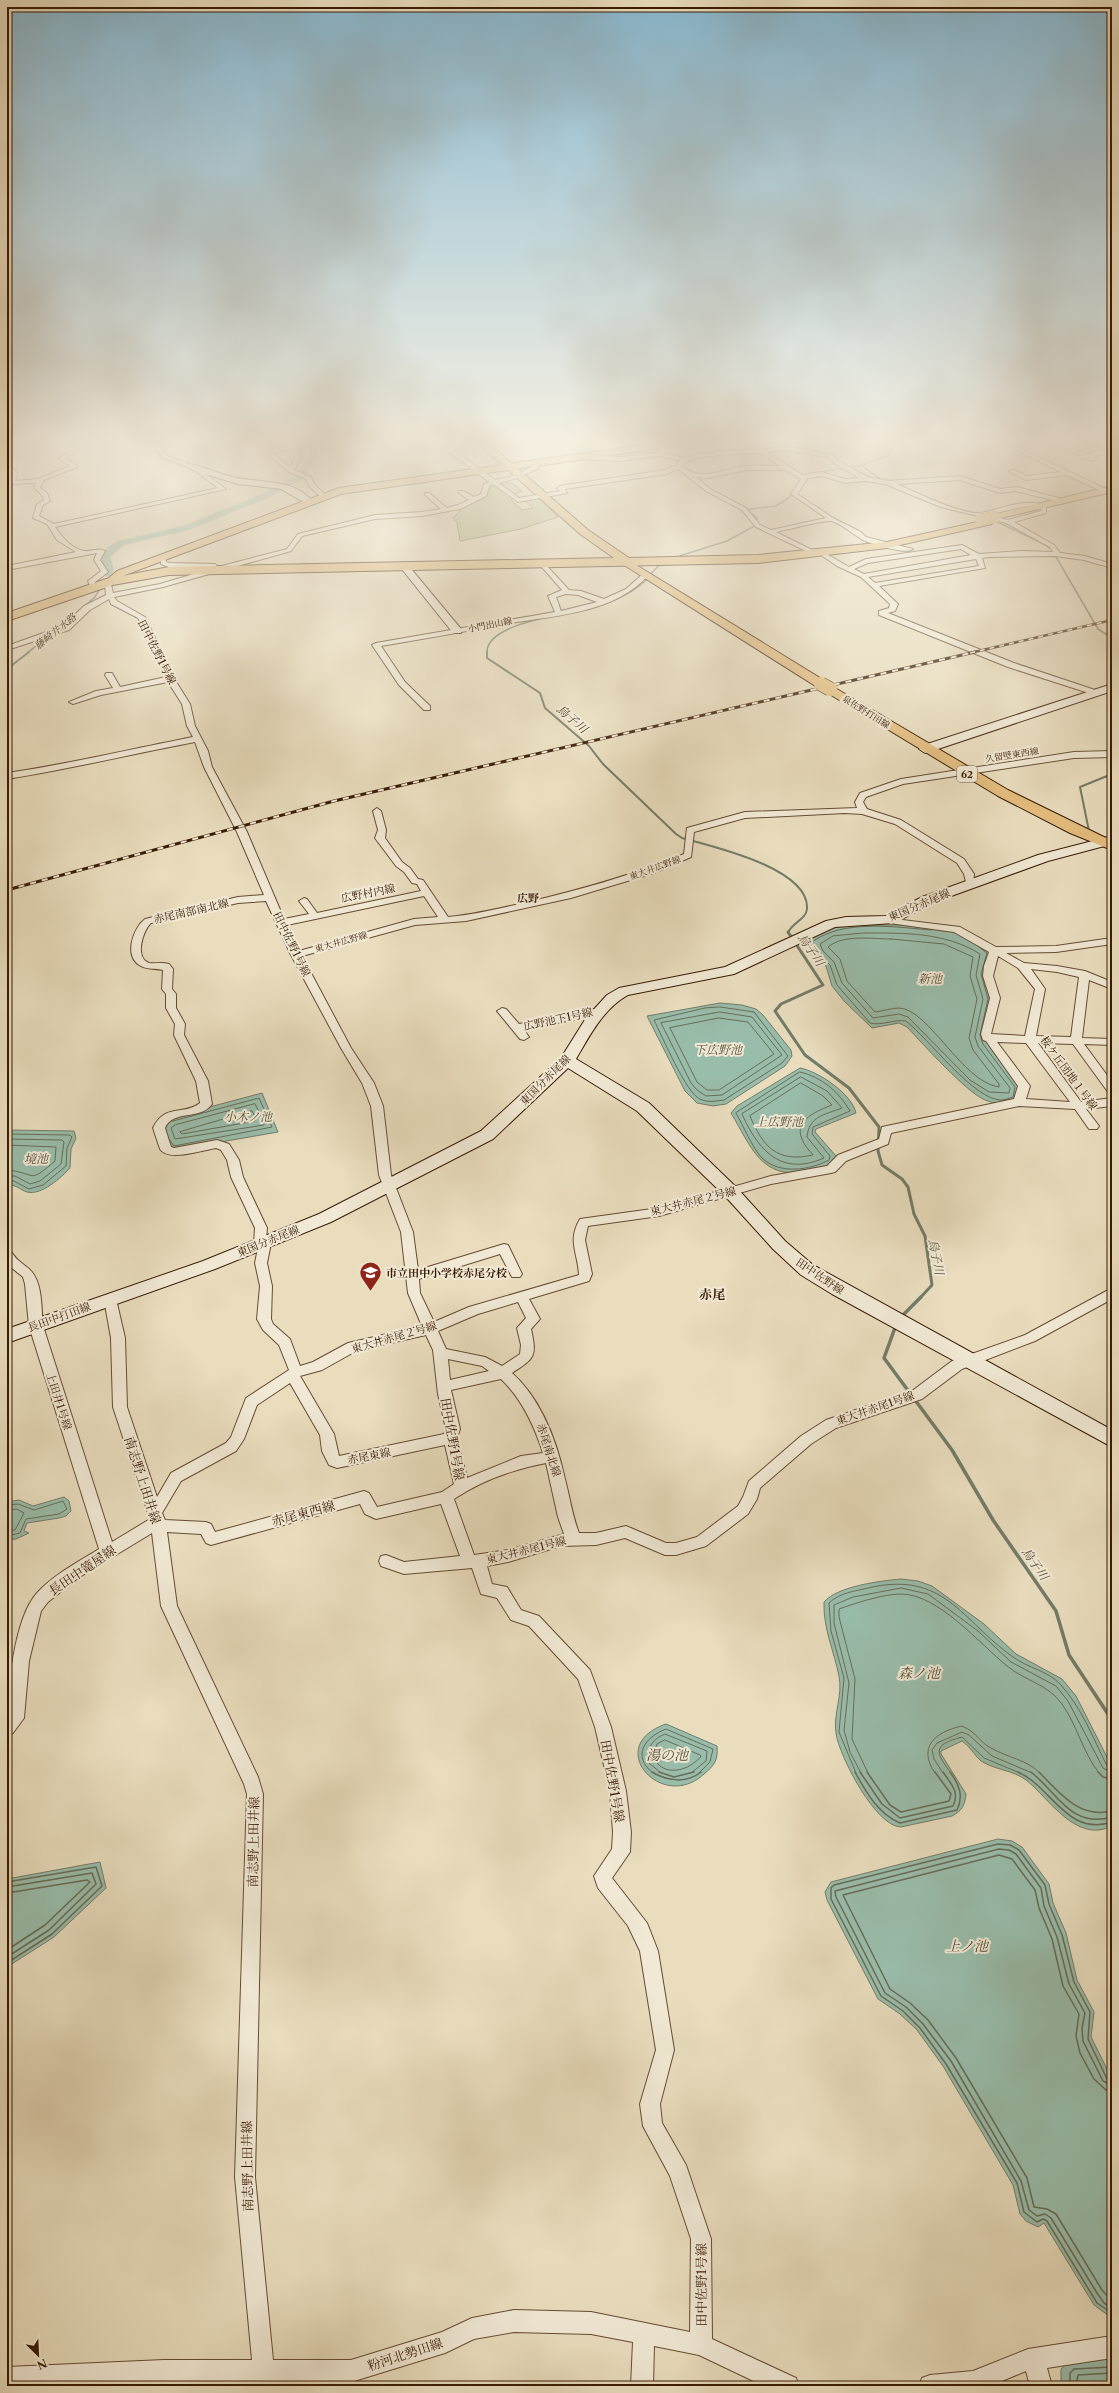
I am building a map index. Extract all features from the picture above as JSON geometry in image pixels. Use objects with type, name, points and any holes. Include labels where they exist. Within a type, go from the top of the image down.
[{"type":"highway","points":[[608,550],[625,562]]},
{"type":"highway","points":[[222,567],[542,565],[758,559],[837,550]]},
{"type":"highway","points":[[111,580],[7,617],[92,585],[111,580],[153,573],[222,567],[625,562]]},
{"type":"main road","points":[[111,580],[182,550]]},
{"type":"main road","name":"泉佐野打田線","points":[[625,562],[650,576],[697,608],[965,773],[1030,808],[1109,843]]},
{"type":"street","points":[[78,550],[82,552]]},
{"type":"street","points":[[7,568],[98,550],[102,552],[97,560],[105,572],[91,581],[92,585]]},
{"type":"street","points":[[7,648],[66,628],[87,608],[110,596],[161,586],[222,567],[289,550]]},
{"type":"street","points":[[807,550],[819,552],[839,565],[863,576],[894,604],[892,609],[882,612],[1011,665],[1095,693]]},
{"type":"street","points":[[850,569],[866,561],[937,550]]},
{"type":"street","points":[[874,586],[983,567],[978,557],[966,550]]},
{"type":"street","points":[[1055,550],[1058,554]]},
{"type":"street","points":[[863,576],[978,557],[1042,554],[1058,554],[1112,566]]},
{"type":"street","points":[[163,557],[163,563],[169,565],[222,567]]},
{"type":"street","points":[[542,565],[567,592]]},
{"type":"street","name":"小門出山線","points":[[404,566],[457,631],[557,611]]},
{"type":"street","points":[[557,611],[604,602],[628,590],[650,576]]},
{"type":"street","points":[[110,596],[108,585],[111,580]]},
{"type":"street","points":[[557,611],[552,596],[573,590],[604,602]]},
{"type":"street","name":"田中佐野1号線","points":[[110,596],[114,602],[141,617],[170,679],[186,704],[191,726],[204,751],[208,767],[242,832],[269,898],[296,955],[346,1048],[368,1083],[377,1106],[387,1184],[407,1232],[414,1293],[440,1353],[446,1386],[445,1394],[452,1429],[450,1438],[462,1486],[446,1497],[486,1589],[502,1592],[516,1615],[534,1620],[584,1674],[603,1727],[618,1791],[622,1832],[621,1852],[603,1876],[604,1882],[642,1932],[650,1949],[650,1963],[665,2050],[650,2104],[653,2126],[679,2172],[701,2239],[700,2345]]},
{"type":"street","points":[[557,611],[573,604]]},
{"type":"street","points":[[427,708],[402,683],[383,653],[376,645],[457,631]]},
{"type":"street","points":[[109,675],[117,689]]},
{"type":"street","points":[[73,702],[117,689],[170,679]]},
{"type":"street","points":[[925,749],[1112,687]]},
{"type":"street","points":[[7,776],[52,769],[197,738]]},
{"type":"street","name":"久留壁東西線","points":[[863,811],[859,802],[860,798],[901,782],[1074,755],[1112,754]]},
{"type":"street","name":"東大井広野線","points":[[296,955],[414,922],[466,918],[568,896],[651,871],[688,855],[690,830],[734,816],[845,810],[863,811],[898,822],[960,861],[969,874],[970,884]]},
{"type":"street","points":[[377,811],[382,830],[380,838],[399,864],[407,870],[415,881],[420,882],[445,920]]},
{"type":"street","name":"東国分赤尾線","points":[[110,1299],[209,1265],[325,1218],[387,1184],[422,1170],[487,1135],[567,1061],[591,1021],[612,998],[624,991],[729,971],[831,924],[846,921],[889,920],[927,900],[1043,858],[1109,843]]},
{"type":"street","name":"広野村内線","points":[[281,923],[427,893]]},
{"type":"street","name":"赤尾南部南北線","points":[[263,1243],[260,1228],[237,1177],[233,1160],[225,1148],[217,1144],[173,1152],[166,1149],[159,1128],[162,1121],[170,1116],[202,1107],[206,1104],[202,1081],[192,1066],[188,1056],[190,1054],[179,1035],[180,1024],[171,1008],[171,994],[167,989],[168,969],[165,966],[146,965],[140,962],[136,953],[142,926],[148,921],[238,900],[269,898]]},
{"type":"street","points":[[304,902],[315,916]]},
{"type":"street","name":"桜ケ丘団地１号線","points":[[889,920],[957,929],[1022,966],[1033,978],[1040,989],[1030,1040],[1093,1126]]},
{"type":"street","points":[[1112,941],[1056,949],[995,950],[989,966],[988,976],[995,998],[986,1034],[987,1038],[1024,1086],[1019,1102],[1077,1106],[1112,1102]]},
{"type":"street","points":[[1022,966],[1056,967],[1085,974],[1112,986]]},
{"type":"street","points":[[1085,974],[1076,1040],[1112,1090]]},
{"type":"street","points":[[502,1011],[524,1037]]},
{"type":"street","name":"広野池下1号線","points":[[516,1028],[600,1011]]},
{"type":"street","points":[[987,1038],[1112,1042]]},
{"type":"street","name":"田中佐野線","points":[[567,1061],[618,1090],[642,1107],[731,1192],[779,1245],[807,1270],[838,1289],[971,1359],[1112,1439]]},
{"type":"street","name":"東大井赤尾２号線","points":[[157,1520],[176,1477],[231,1447],[237,1439],[251,1402],[294,1374],[317,1366],[353,1347],[432,1332],[474,1310],[585,1278],[586,1274],[578,1236],[579,1228],[584,1222],[659,1212],[771,1180],[831,1169],[842,1158],[879,1143],[886,1130],[1019,1102]]},
{"type":"street","name":"赤尾東線","points":[[263,1243],[261,1263],[266,1286],[264,1320],[268,1327],[285,1342],[294,1374],[327,1434],[329,1451],[334,1461],[337,1462],[450,1438]]},
{"type":"street","points":[[413,1276],[504,1248],[516,1274]]},
{"type":"street","name":"上田井1号線","points":[[7,1254],[12,1262],[28,1275],[33,1292],[36,1326],[108,1553]]},
{"type":"street","name":"東大井赤尾1号線","points":[[386,1561],[404,1568],[474,1561],[508,1556],[573,1538],[596,1539],[626,1532],[665,1549],[691,1546],[701,1542],[743,1510],[750,1499],[754,1485],[806,1440],[841,1419],[914,1396],[946,1372],[971,1359],[1030,1338],[1112,1293]]},
{"type":"street","points":[[446,1386],[503,1373],[528,1354],[524,1328],[533,1319],[522,1297]]},
{"type":"street","name":"長田中打田線","points":[[7,1336],[110,1299]]},
{"type":"street","name":"南志野上田井線","points":[[110,1299],[118,1338],[120,1407],[157,1520],[169,1606],[252,1783],[254,1794],[245,2177],[264,2379]]},
{"type":"street","name":"赤尾南北線","points":[[440,1353],[485,1362],[503,1373],[514,1383],[540,1422],[558,1478],[565,1517],[573,1538]]},
{"type":"street","points":[[462,1486],[521,1462],[550,1457]]},
{"type":"street","name":"赤尾東西線","points":[[157,1520],[206,1528],[211,1539],[364,1497],[370,1510],[376,1513],[446,1497]]},
{"type":"street","name":"長田中篭屋線","points":[[7,1728],[16,1718],[15,1701],[28,1632],[35,1606],[51,1588],[108,1553],[157,1520]]},
{"type":"street","name":"粉河北勢田線","points":[[7,2378],[164,2371],[264,2379],[351,2371],[446,2342],[472,2329],[514,2321],[591,2323],[644,2336],[700,2345],[788,2386]]},
{"type":"street","points":[[642,2386],[644,2336]]},
{"type":"street","points":[[930,2386],[973,2382],[1034,2360],[1112,2347]]},
{"type":"street","points":[[1034,2360],[1041,2386]]},
{"type":"water","name":"新池","points":[[852,925],[910,925],[959,932],[991,951],[992,998],[984,1035],[986,1041],[1019,1085],[1015,1101],[996,1103],[985,1100],[967,1088],[956,1078],[907,1027],[899,1023],[872,1028],[844,1001],[832,986],[826,966],[815,956],[805,940],[827,929]]},
{"type":"water","name":"下広野池","points":[[720,1003],[742,1005],[756,1009],[763,1015],[791,1050],[792,1056],[785,1066],[726,1104],[713,1106],[697,1103],[685,1091],[647,1016]]},
{"type":"water","name":"上広野池","points":[[800,1068],[816,1074],[833,1084],[848,1098],[856,1113],[816,1129],[815,1132],[836,1156],[830,1163],[817,1169],[792,1173],[779,1171],[768,1166],[759,1158],[731,1113],[737,1106]]},
{"type":"water","name":"小木ノ池","points":[[262,1093],[278,1132],[175,1150],[169,1148],[164,1122],[172,1117]]},
{"type":"water","name":"境池","points":[[7,1130],[74,1131],[76,1138],[71,1149],[70,1168],[57,1181],[45,1189],[38,1191],[27,1192],[13,1185],[7,1186]]},
{"type":"water","points":[[64,1497],[69,1501],[71,1511],[66,1516],[27,1523],[24,1531],[29,1533],[16,1539],[7,1540],[7,1502],[19,1500],[33,1506]]},
{"type":"water","name":"森ノ池","points":[[901,1579],[918,1581],[932,1586],[984,1624],[1016,1654],[1062,1679],[1076,1696],[1112,1767],[1112,1826],[1099,1830],[1087,1829],[1075,1824],[1064,1816],[1026,1780],[1015,1774],[981,1761],[962,1741],[941,1751],[941,1754],[966,1794],[965,1801],[958,1812],[952,1816],[901,1827],[891,1824],[881,1816],[860,1789],[851,1773],[836,1733],[835,1726],[840,1683],[825,1621],[824,1602],[830,1596],[849,1588],[882,1581]]},
{"type":"water","name":"湯の池","points":[[666,1724],[717,1746],[716,1759],[711,1768],[688,1784],[671,1786],[657,1781],[645,1772],[639,1760],[639,1747],[648,1734]]},
{"type":"water","name":"上ノ池","points":[[998,1839],[1012,1841],[1022,1847],[1049,1884],[1053,1903],[1066,1933],[1077,1980],[1094,2012],[1091,2037],[1112,2079],[1112,2318],[1094,2305],[1044,2223],[1038,2227],[1026,2221],[1020,2214],[1013,2185],[943,2066],[917,2030],[900,2014],[878,1999],[827,1900],[825,1892],[831,1882]]},
{"type":"water","points":[[100,1862],[106,1888],[54,1937],[7,1967],[7,1879]]},
{"type":"water","points":[[1112,2358],[1112,2386],[1061,2386],[1061,2369],[1071,2360]]},
{"type":"waterway","name":"藤崎井水路","points":[[107,575],[109,569],[105,557],[111,550]]},
{"type":"waterway","name":"烏子川","points":[[673,558],[699,550]]},
{"type":"waterway","points":[[1052,550],[1098,629],[1112,638]]},
{"type":"waterway","name":"烏子川","points":[[585,610],[631,592],[644,582],[661,564]]},
{"type":"waterway","name":"藤崎井水路","points":[[57,629],[94,598],[100,589]]},
{"type":"waterway","name":"烏子川","points":[[487,653],[490,643],[498,635],[510,628],[555,615],[579,611]]},
{"type":"waterway","name":"藤崎井水路","points":[[27,653],[53,633]]},
{"type":"waterway","name":"藤崎井水路","points":[[7,669],[29,652]]},
{"type":"waterway","name":"烏子川","points":[[487,653],[487,658],[540,693],[545,708],[589,746],[603,764],[676,834],[682,838],[735,853],[756,861],[793,882],[804,895],[807,909],[804,916],[788,933]]},
{"type":"waterway","points":[[1089,831],[1080,787],[1112,774]]},
{"type":"waterway","name":"烏子川","points":[[788,933],[823,985],[781,1004],[775,1011],[805,1055],[849,1088],[879,1127],[878,1151],[882,1165],[902,1179],[908,1187],[914,1214],[925,1236],[932,1285],[920,1298]]},
{"type":"waterway","name":"烏子川","points":[[901,1317],[920,1298]]},
{"type":"waterway","name":"烏子川","points":[[896,1325],[884,1358],[952,1450],[993,1520],[1056,1611],[1069,1655],[1112,1720]]},
{"type":"railway","points":[[970,653],[1112,620]]},
{"type":"railway","points":[[7,890],[334,801],[975,652]]},
{"type":"place","name":"市立田中小学校赤尾分校","points":[[371,1292]]},
{"type":"district","name":"広野","points":[[528,898]]},
{"type":"district","name":"赤尾","points":[[712,1294]]}]
